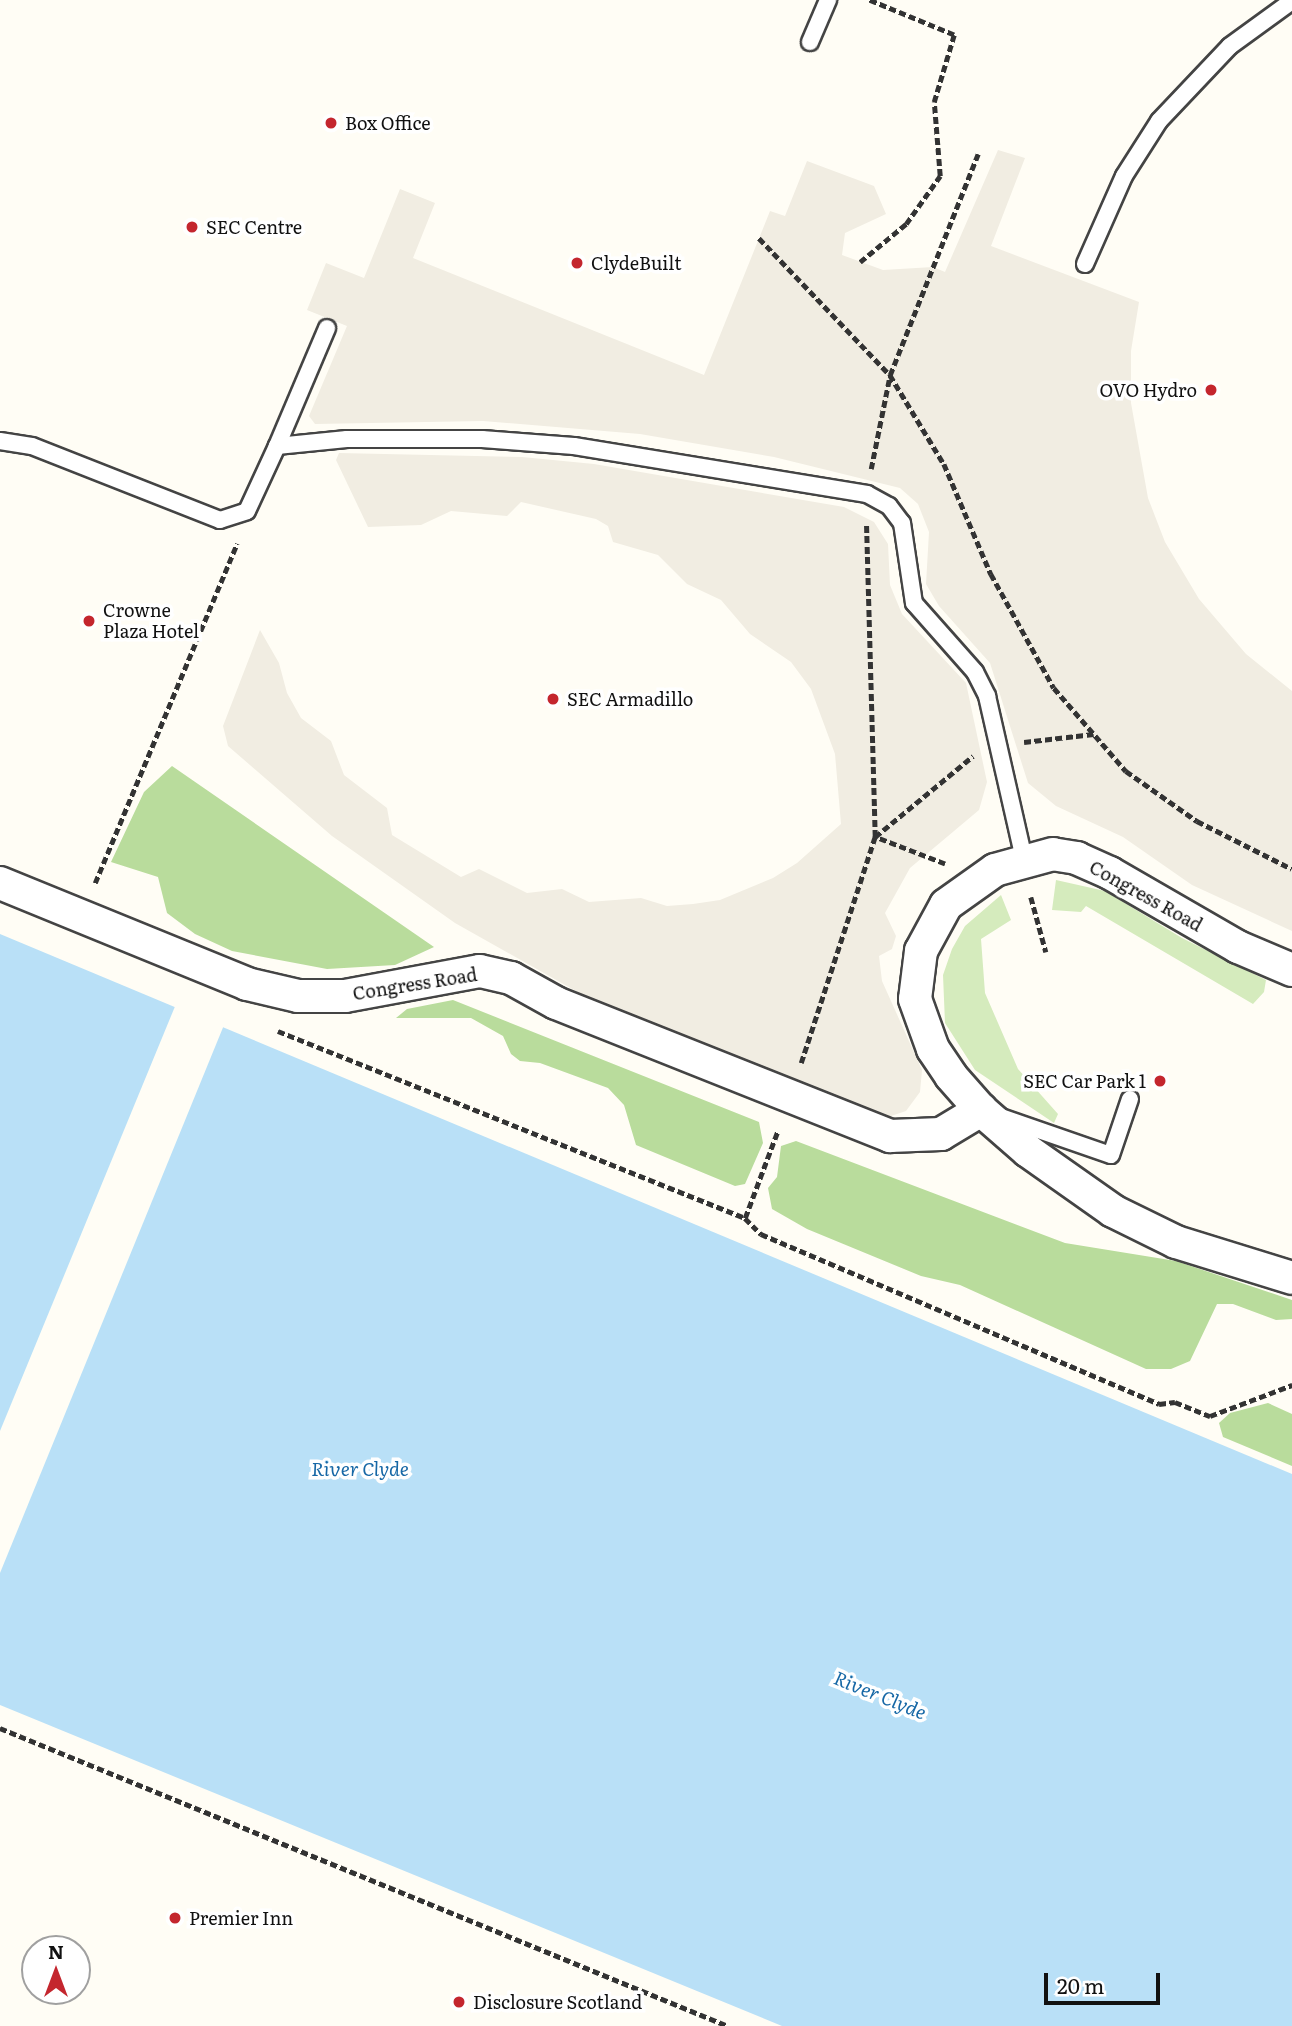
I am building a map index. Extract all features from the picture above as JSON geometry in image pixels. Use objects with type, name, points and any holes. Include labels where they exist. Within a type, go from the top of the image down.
[{"type":"street","name":"Congress Road","points":[[1292,970],[1238,947],[1077,858],[1053,854],[1024,859],[979,878],[946,905],[921,951],[915,999],[933,1049],[981,1110],[1028,1151],[1113,1211],[1176,1242],[1292,1278]]},
{"type":"street","name":"Congress Road","points":[[0,883],[247,984],[298,996],[345,996],[480,971],[511,978],[556,1003],[790,1098],[905,1138],[941,1134],[981,1110]]},
{"type":"lane","points":[[810,42],[828,0]]},
{"type":"lane","points":[[1085,264],[1124,176],[1160,121],[1230,46],[1292,1]]},
{"type":"lane","points":[[0,442],[32,446],[209,519],[240,516],[257,496],[327,328]]},
{"type":"lane","points":[[277,446],[346,439],[482,439],[574,446],[867,494],[889,506],[902,523],[914,603],[975,672],[987,696],[1024,859]]},
{"type":"lane","points":[[981,1110],[1111,1156],[1130,1099]]},
{"type":"path","points":[[860,262],[905,224],[940,176],[934,102],[954,35],[869,0]]},
{"type":"path","points":[[745,1218],[790,1098],[876,837],[867,494],[890,375],[978,154]]},
{"type":"path","points":[[759,238],[890,375],[944,464],[991,575],[1054,688],[1126,771],[1197,821],[1292,869]]},
{"type":"path","points":[[81,917],[257,496]]},
{"type":"path","points":[[268,1027],[745,1218],[761,1234],[1159,1404],[1175,1402],[1210,1416],[1292,1385]]},
{"type":"path","points":[[0,1728],[728,2026]]},
{"type":"green space","points":[[172,766],[434,947],[395,965],[327,969],[232,951],[195,934],[167,913],[158,877],[111,862],[144,792]]},
{"type":"green space","points":[[1056,880],[1105,891],[1182,938],[1266,980],[1264,992],[1253,1004],[1086,906],[1081,912],[1052,910]]},
{"type":"green space","points":[[1001,895],[1011,920],[981,939],[985,993],[1018,1069],[1058,1114],[1054,1123],[975,1070],[945,1023],[943,975],[952,949],[965,926]]},
{"type":"green space","points":[[453,1000],[759,1122],[763,1143],[745,1184],[735,1186],[636,1145],[624,1105],[608,1088],[540,1063],[520,1061],[511,1054],[503,1036],[471,1018],[396,1018],[407,1009]]},
{"type":"green space","points":[[796,1141],[1065,1243],[1176,1261],[1292,1300],[1292,1319],[1276,1320],[1233,1304],[1217,1304],[1190,1361],[1171,1369],[1146,1369],[960,1285],[921,1276],[807,1229],[772,1209],[768,1188],[777,1177],[781,1146]]},
{"type":"green space","points":[[1268,1403],[1292,1414],[1292,1466],[1223,1437],[1219,1423],[1230,1413]]},
{"type":"shaded area","points":[[998,150],[1025,158],[991,246],[1139,302],[1131,351],[1131,403],[1148,498],[1165,542],[1199,599],[1246,654],[1292,691],[1292,931],[1192,885],[1123,837],[1056,806],[1028,783],[990,663],[939,606],[926,584],[929,532],[918,504],[900,488],[774,457],[640,434],[483,421],[315,424],[309,416],[347,326],[307,310],[326,263],[364,278],[400,189],[435,203],[413,258],[704,375],[770,211],[785,216],[807,161],[874,186],[886,214],[845,233],[842,255],[883,270],[933,267],[945,272]]},
{"type":"shaded area","points":[[339,453],[522,457],[594,464],[844,507],[874,522],[888,544],[890,585],[902,614],[966,683],[987,782],[979,810],[910,868],[885,913],[896,936],[892,949],[879,956],[882,981],[922,1070],[920,1092],[906,1111],[882,1119],[597,1003],[455,923],[332,836],[228,746],[223,726],[260,630],[279,663],[287,693],[301,718],[331,741],[344,775],[387,808],[392,835],[461,877],[479,869],[527,893],[562,889],[589,902],[641,898],[667,906],[693,904],[720,900],[773,878],[797,863],[841,824],[835,754],[811,689],[791,662],[750,634],[721,600],[687,584],[658,555],[613,542],[608,526],[596,519],[521,502],[507,516],[451,511],[421,525],[368,527],[336,460]]},
{"type":"water","name":"River Clyde","points":[[0,934],[1292,1474],[1292,2026],[782,2026],[0,1705]]},
{"type":"pier","points":[[176,1004],[224,1025],[0,1573],[0,1431]]},
{"type":"place","name":"Box Office","points":[[331,123]]},
{"type":"place","name":"SEC Centre","points":[[192,227]]},
{"type":"place","name":"ClydeBuilt","points":[[577,263]]},
{"type":"place","name":"OVO Hydro","points":[[1211,390]]},
{"type":"place","name":"Crowne Plaza Hotel","points":[[89,621]]},
{"type":"place","name":"SEC Armadillo","points":[[553,699]]},
{"type":"place","name":"SEC Car Park 1","points":[[1160,1081]]},
{"type":"place","name":"Premier Inn","points":[[175,1918]]},
{"type":"place","name":"Disclosure Scotland","points":[[459,2002]]}]
